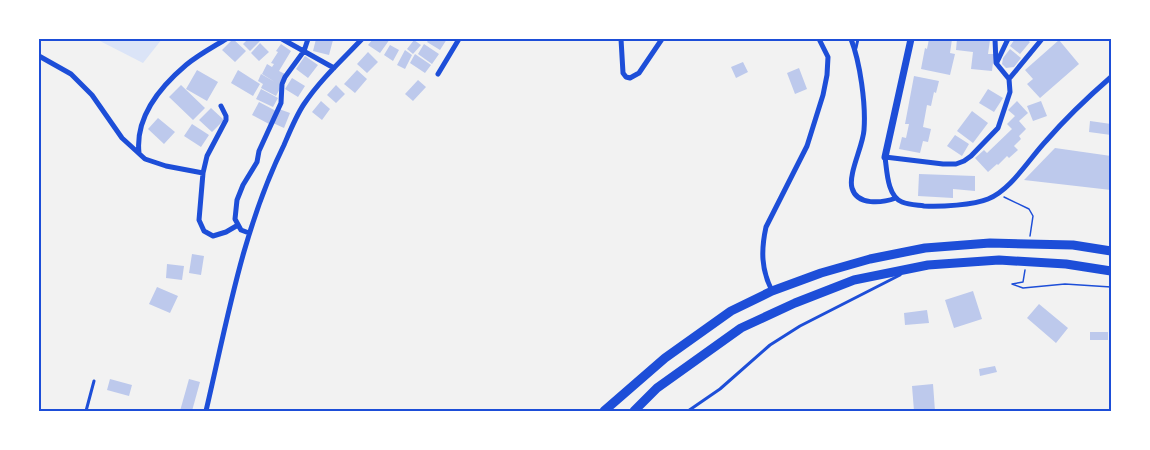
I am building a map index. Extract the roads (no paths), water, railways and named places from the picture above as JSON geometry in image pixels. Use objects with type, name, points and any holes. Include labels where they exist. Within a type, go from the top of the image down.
[{"type":"highway","points":[[604,411],[675,351],[731,311],[771,291],[821,273],[860,261],[925,248],[1002,244],[1073,245],[1111,251]]},
{"type":"highway","points":[[634,411],[657,388],[741,328],[795,303],[854,280],[928,265],[999,260],[1066,264],[1111,271]]},
{"type":"street","points":[[139,153],[138,144],[142,121],[148,107],[187,64],[226,39]]},
{"type":"street","points":[[282,39],[334,68]]},
{"type":"street","points":[[249,233],[241,230],[235,219],[237,200],[257,162],[259,152],[281,103],[282,84],[285,77],[304,51],[308,39]]},
{"type":"street","points":[[206,411],[249,233],[270,173],[300,113],[320,83],[362,39]]},
{"type":"street","points":[[438,74],[459,39]]},
{"type":"street","points":[[621,39],[623,73],[630,78],[639,73],[662,39]]},
{"type":"street","points":[[771,291],[764,272],[763,240],[766,227],[807,146],[824,95],[828,57],[819,39]]},
{"type":"street","points":[[851,39],[862,94],[864,130],[851,177],[852,187],[861,200],[875,202],[896,198]]},
{"type":"street","points":[[911,39],[885,157],[888,177],[896,198],[912,205],[932,207],[976,202],[997,194],[1010,183],[1047,140],[1111,77]]},
{"type":"street","points":[[885,157],[956,164],[971,156],[998,128],[1010,92],[1009,79],[996,63],[995,39]]},
{"type":"street","points":[[996,63],[1008,39]]},
{"type":"street","points":[[1009,79],[1042,39]]},
{"type":"street","points":[[39,56],[71,74],[92,95],[122,138],[145,159],[166,166],[203,173]]},
{"type":"street","points":[[221,106],[226,120],[207,156],[203,173],[199,220],[204,231],[213,236],[238,225]]},
{"type":"lane","points":[[855,50],[858,39]]},
{"type":"lane","points":[[688,411],[720,389],[770,345],[790,332],[914,268]]},
{"type":"lane","points":[[86,411],[94,381]]}]
